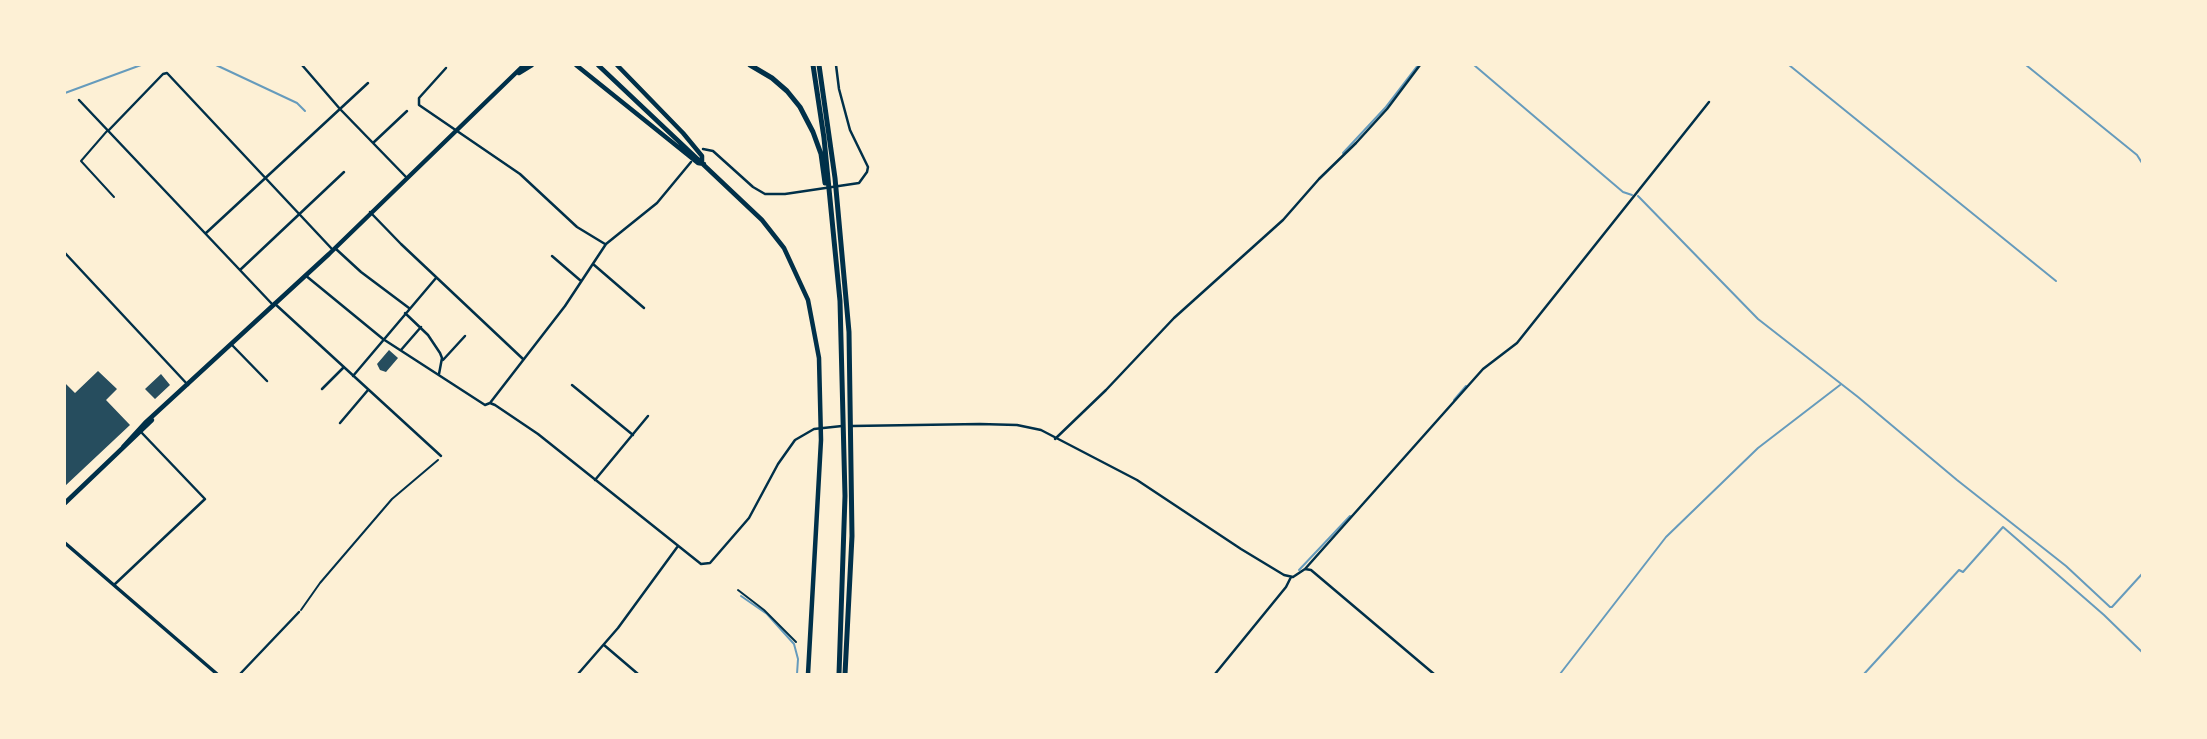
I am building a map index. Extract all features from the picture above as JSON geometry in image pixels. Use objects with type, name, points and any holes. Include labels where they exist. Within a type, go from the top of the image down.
[{"type":"highway","points":[[750,65],[787,91],[800,107],[813,132],[825,177],[832,254],[840,301]]},
{"type":"highway","points":[[813,65],[824,138],[840,301],[845,496],[839,674]]},
{"type":"highway","points":[[821,65],[842,239],[849,332],[852,536],[845,674]]},
{"type":"main road","points":[[123,447],[524,65]]},
{"type":"main road","points":[[510,79],[532,65]]},
{"type":"main road","points":[[576,65],[698,163],[703,163]]},
{"type":"main road","points":[[598,65],[762,220],[783,248],[806,293],[816,333],[820,379],[820,492],[808,674]]},
{"type":"main road","points":[[617,65],[683,133],[702,156],[703,163]]},
{"type":"main road","points":[[65,501],[154,417]]},
{"type":"street","points":[[302,65],[407,178]]},
{"type":"street","points":[[703,149],[709,149],[765,194],[809,191],[859,183],[868,167],[850,130],[839,89],[836,65]]},
{"type":"street","points":[[1055,439],[1174,318],[1283,220],[1387,109],[1420,65]]},
{"type":"street","points":[[446,68],[419,98],[418,103],[429,114],[520,174],[586,235],[606,244]]},
{"type":"street","points":[[108,131],[163,74],[167,74],[332,248],[409,309]]},
{"type":"street","points":[[205,234],[368,83]]},
{"type":"street","points":[[79,100],[273,304],[441,456]]},
{"type":"street","points":[[1215,674],[1286,587],[1291,577],[1305,569],[1483,369],[1517,343],[1709,102]]},
{"type":"street","points":[[373,143],[407,111]]},
{"type":"street","points":[[304,275],[383,339],[485,405],[490,403],[606,244],[657,203],[691,162]]},
{"type":"street","points":[[240,270],[344,172]]},
{"type":"street","points":[[370,212],[523,359]]},
{"type":"street","points":[[65,253],[188,385]]},
{"type":"street","points":[[552,256],[581,281]]},
{"type":"street","points":[[593,264],[644,309]]},
{"type":"street","points":[[353,376],[436,278]]},
{"type":"street","points":[[405,313],[421,327],[440,353],[439,374]]},
{"type":"street","points":[[401,350],[421,327]]},
{"type":"street","points":[[441,362],[465,336]]},
{"type":"street","points":[[231,344],[267,381]]},
{"type":"street","points":[[322,389],[344,367]]},
{"type":"street","points":[[572,385],[633,435]]},
{"type":"street","points":[[340,423],[368,390]]},
{"type":"street","points":[[490,403],[538,434],[701,564],[710,563],[750,518],[790,445],[814,429],[868,425],[1017,425],[1032,426],[1137,480],[1241,549],[1291,577]]},
{"type":"street","points":[[595,480],[648,416]]},
{"type":"street","points":[[114,586],[205,499],[141,432]]},
{"type":"street","points":[[65,543],[217,674]]},
{"type":"street","points":[[578,674],[604,645],[678,546]]},
{"type":"street","points":[[1305,569],[1319,575],[1434,674]]},
{"type":"street","points":[[240,674],[299,612]]},
{"type":"street","points":[[604,645],[638,674]]},
{"type":"lane","points":[[108,131],[81,161],[114,197]]},
{"type":"path","points":[[299,612],[320,583],[392,499],[441,456]]},
{"type":"path","points":[[738,590],[764,610],[796,642]]},
{"type":"building","points":[[389,350],[398,358],[386,372],[380,370],[377,364]]},
{"type":"building","points":[[98,371],[117,389],[106,400],[130,425],[65,486],[65,383],[75,393]]},
{"type":"building","points":[[161,374],[170,385],[155,399],[145,389]]},
{"type":"waterway","points":[[65,93],[141,65]]},
{"type":"waterway","points":[[216,65],[297,103],[305,111]]},
{"type":"waterway","points":[[1343,153],[1385,108],[1418,65]]},
{"type":"waterway","points":[[1474,65],[1623,192],[1632,195]]},
{"type":"waterway","points":[[1789,65],[2056,281]]},
{"type":"waterway","points":[[2026,65],[2137,155],[2142,163]]},
{"type":"waterway","points":[[1638,196],[1758,319],[2066,566],[2110,607],[2142,574]]},
{"type":"waterway","points":[[1560,674],[1666,537],[1758,448],[1840,385]]},
{"type":"waterway","points":[[1454,400],[1466,386]]},
{"type":"waterway","points":[[1299,570],[1350,516]]},
{"type":"waterway","points":[[1864,674],[1959,570],[1963,572],[2003,527],[2104,615],[2142,652]]},
{"type":"waterway","points":[[741,596],[767,614],[794,644],[798,659],[797,674]]}]
